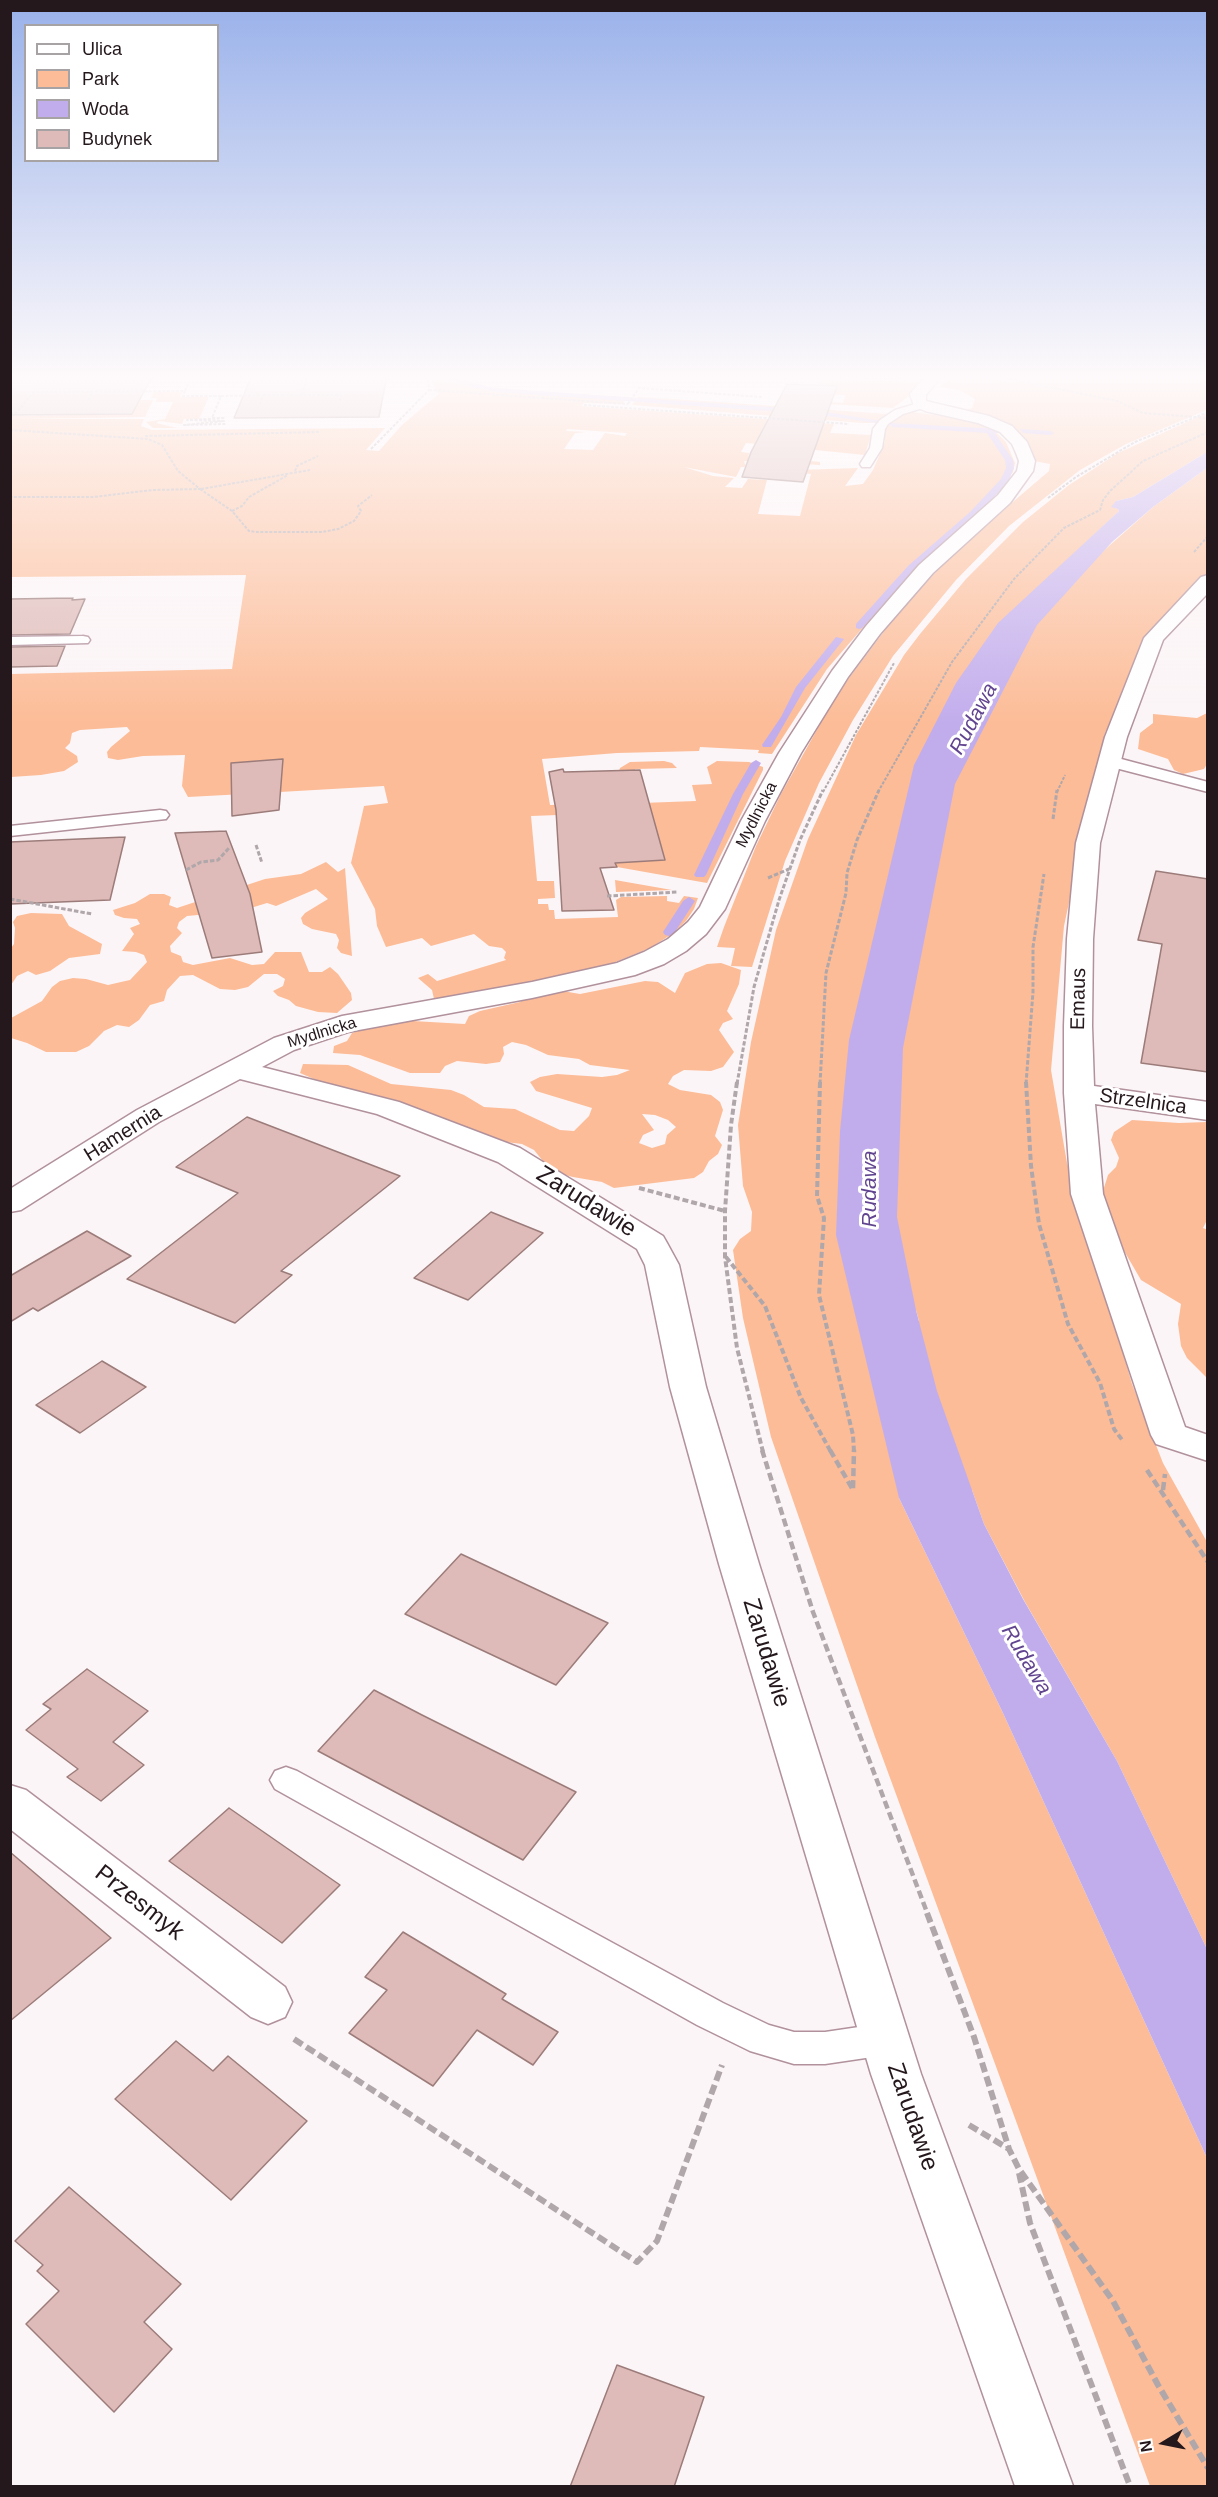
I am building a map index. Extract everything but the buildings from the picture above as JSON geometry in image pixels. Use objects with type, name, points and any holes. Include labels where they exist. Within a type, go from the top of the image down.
[{"type":"street","name":"Mydlnicka","points":[[238,1070],[284,1044],[342,1025],[532,990],[625,969],[654,958],[677,945],[697,928],[712,909],[753,821],[790,753],[839,675],[873,630],[926,569],[1010,492]]},
{"type":"street","name":"Emaus","points":[[1208,581],[1154,638],[1116,737],[1088,843],[1080,939],[1079,1093],[1087,1194],[1169,1435],[1208,1449]]},
{"type":"street","name":"Hamernia","points":[[10,1203],[148,1116],[238,1070]]},
{"type":"street","name":"Zarudawie","points":[[238,1070],[388,1108],[509,1155],[651,1244],[662,1265],[688,1387],[739,1564],[886,2039],[1044,2487]]},
{"type":"street","name":"Strzelnica","points":[[1079,1093],[1208,1111]]},
{"type":"street","name":"Przesmyk","points":[[10,1803],[268,2002]]},
{"type":"lane","points":[[10,641],[83,640]]},
{"type":"lane","points":[[1110,761],[1208,786]]},
{"type":"lane","points":[[10,831],[160,815]]},
{"type":"lane","points":[[286,1780],[735,2027],[763,2040],[794,2048],[825,2048],[886,2039]]},
{"type":"path","points":[[10,497],[101,497],[142,492]]},
{"type":"path","points":[[204,492],[232,511],[249,531],[322,532],[338,529],[354,521],[361,511],[358,506],[372,495]]},
{"type":"path","points":[[232,511],[242,506],[249,497],[258,492]]},
{"type":"path","points":[[1045,501],[1057,492]]},
{"type":"path","points":[[725,1257],[765,1306],[801,1398],[853,1490],[855,1459],[853,1435],[819,1295],[824,1218],[817,1196],[820,1072],[826,973],[846,893],[847,873],[856,840],[883,782],[952,662],[1014,579],[1064,528],[1100,510],[1103,500],[1110,492]]},
{"type":"path","points":[[900,654],[833,770],[800,840],[754,987],[740,1058],[731,1125],[726,1200],[725,1257],[737,1348],[754,1424],[813,1611],[974,2037],[1009,2149],[1019,2169],[1113,2301],[1158,2385],[1208,2468]]},
{"type":"path","points":[[256,845],[262,863]]},
{"type":"path","points":[[186,870],[201,862],[219,860],[230,847]]},
{"type":"path","points":[[607,896],[680,892],[682,887]]},
{"type":"path","points":[[10,898],[92,914]]},
{"type":"path","points":[[268,2002],[276,2027],[637,2262],[657,2241],[735,2027]]},
{"type":"path","points":[[1019,2169],[1030,2223],[1130,2487]]},
{"type":"green space","points":[[11,492],[764,492],[758,514],[800,516],[806,492],[999,492],[918,564],[827,669],[772,754],[758,753],[759,750],[700,747],[699,751],[617,753],[542,759],[550,805],[607,803],[620,768],[630,762],[664,761],[672,763],[677,768],[635,769],[642,803],[696,801],[692,785],[712,784],[707,767],[717,761],[749,762],[763,767],[707,883],[617,867],[615,863],[664,857],[662,849],[558,815],[531,816],[537,881],[554,881],[555,898],[538,899],[538,904],[548,904],[549,910],[554,910],[555,919],[618,917],[616,900],[621,897],[667,896],[667,901],[679,903],[684,896],[698,898],[686,921],[672,934],[650,948],[608,965],[553,978],[434,999],[432,990],[418,978],[428,974],[437,981],[506,960],[504,958],[506,952],[502,948],[489,946],[474,934],[431,946],[422,938],[386,947],[377,926],[375,909],[351,863],[364,806],[388,803],[384,786],[280,792],[268,760],[231,763],[231,773],[244,794],[188,797],[182,786],[185,755],[143,756],[118,760],[108,758],[107,752],[111,747],[130,731],[127,727],[80,730],[72,733],[70,743],[65,748],[77,756],[78,762],[64,771],[11,777],[10,674],[232,669],[246,575],[11,577]]},
{"type":"green space","points":[[1025,492],[1053,492],[1009,526],[956,580],[893,656],[853,720],[819,783],[785,861],[752,967],[731,966],[735,948],[717,947],[756,846],[781,794],[837,694],[894,618],[952,554]]},
{"type":"green space","points":[[1061,492],[1142,492],[1133,497],[1116,501],[1119,511],[1040,586],[1092,561],[1153,507],[1174,492],[1207,492],[1207,579],[1136,669],[1105,733],[1064,926],[1051,1070],[1067,1163],[1132,1384],[1163,1463],[1207,1542],[1207,1949],[1117,1761],[1025,1602],[984,1524],[972,1490],[899,1498],[1002,1711],[1207,2158],[1207,2486],[1150,2486],[875,1737],[771,1437],[743,1318],[733,1250],[740,1239],[751,1231],[752,1212],[743,1186],[738,1125],[751,1042],[776,930],[808,839],[856,735],[904,655],[966,579],[1023,522]],"holes":[[[851,1294],[916,1310],[919,1321]]]},
{"type":"green space","points":[[1207,713],[1207,764],[1204,769],[1183,774],[1174,770],[1168,759],[1138,749],[1140,733],[1153,723],[1153,714],[1197,718]]},
{"type":"green space","points":[[326,862],[338,872],[345,868],[352,956],[341,953],[337,948],[339,940],[336,934],[312,929],[303,924],[301,918],[305,913],[328,899],[316,889],[276,906],[267,903],[241,911],[187,916],[179,922],[177,928],[182,933],[170,946],[171,952],[181,956],[183,962],[193,965],[230,958],[252,965],[264,964],[275,952],[301,952],[309,972],[322,972],[330,967],[338,974],[351,993],[352,1000],[337,1013],[318,1012],[296,1006],[289,1000],[278,996],[273,991],[283,986],[285,979],[277,974],[264,974],[248,987],[235,990],[220,989],[193,975],[180,976],[167,990],[164,1001],[150,1005],[139,1020],[129,1027],[117,1025],[104,1031],[89,1046],[76,1052],[46,1052],[11,1038],[11,1018],[42,1001],[52,987],[60,981],[73,978],[86,979],[108,985],[130,980],[147,962],[144,955],[122,951],[134,934],[130,928],[140,924],[137,919],[115,915],[113,910],[135,903],[150,894],[164,894],[171,897],[169,905],[177,908],[265,879],[301,874]]},
{"type":"green space","points":[[615,880],[672,890],[616,892]]},
{"type":"green space","points":[[31,913],[62,914],[69,926],[102,944],[100,954],[69,958],[50,971],[36,975],[28,971],[17,976],[11,985],[11,948],[14,944],[15,928],[13,922],[17,916]]},
{"type":"green space","points":[[721,963],[741,970],[739,984],[727,1011],[733,1019],[723,1023],[719,1030],[734,1052],[723,1067],[711,1071],[684,1070],[673,1076],[668,1084],[680,1090],[711,1095],[720,1102],[723,1110],[715,1136],[722,1145],[718,1154],[709,1161],[703,1172],[694,1178],[614,1188],[602,1182],[557,1173],[547,1166],[534,1150],[522,1144],[464,1137],[324,1089],[321,1082],[300,1073],[303,1064],[348,1065],[391,1084],[451,1090],[484,1107],[515,1109],[560,1130],[574,1131],[589,1116],[592,1108],[536,1091],[530,1082],[540,1077],[557,1074],[602,1077],[630,1070],[590,1065],[579,1059],[548,1055],[526,1045],[512,1042],[503,1047],[504,1054],[500,1062],[486,1064],[457,1061],[445,1066],[440,1073],[410,1073],[360,1055],[333,1053],[334,1046],[347,1041],[352,1033],[382,1024],[413,1021],[465,1024],[469,1016],[480,1011],[520,1002],[529,995],[551,989],[580,994],[645,981],[658,982],[675,993],[685,973],[707,964]],"holes":[[[642,1114],[655,1115],[668,1120],[676,1127],[667,1135],[665,1144],[652,1148],[639,1143],[643,1135],[654,1130]]]},
{"type":"green space","points":[[1132,1120],[1207,1122],[1208,1218],[1203,1228],[1208,1230],[1207,1396],[1207,1378],[1187,1358],[1181,1346],[1178,1324],[1181,1304],[1141,1280],[1123,1249],[1104,1233],[1102,1194],[1108,1175],[1116,1167],[1119,1158],[1111,1140],[1114,1132]]},
{"type":"water","name":"Rudawa","points":[[1142,492],[1174,492],[1112,542],[1037,625],[955,784],[903,1048],[897,1217],[916,1310],[937,1391],[984,1524],[1023,1599],[1117,1761],[1207,1949],[1207,2158],[1002,1711],[899,1498],[836,1235],[840,1131],[849,1040],[914,765],[956,683],[998,623],[1119,511],[1111,507],[1116,501],[1133,497]]},
{"type":"waterway","points":[[859,626],[911,568],[973,514],[994,492]]},
{"type":"waterway","points":[[785,716],[801,687],[839,639]]},
{"type":"waterway","points":[[767,745],[782,720]]},
{"type":"waterway","points":[[700,875],[738,794],[756,763]]},
{"type":"waterway","points":[[669,932],[689,901]]}]
